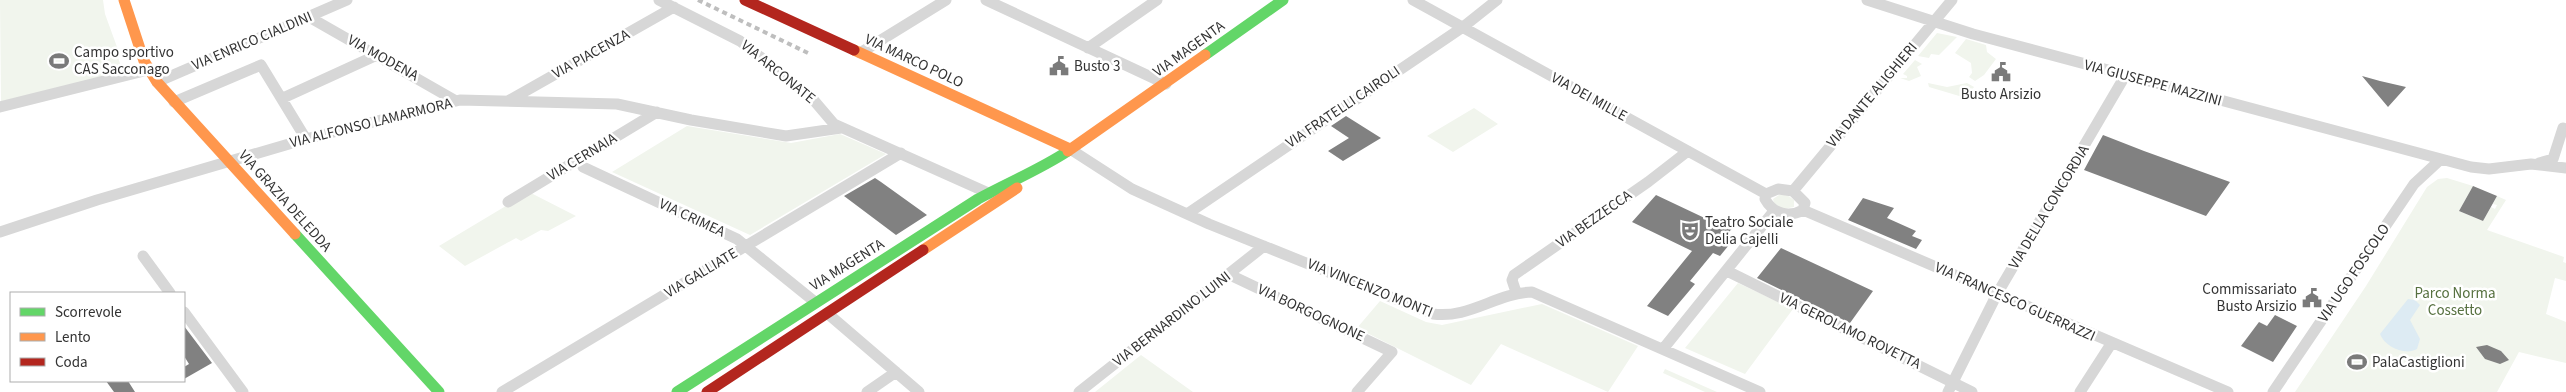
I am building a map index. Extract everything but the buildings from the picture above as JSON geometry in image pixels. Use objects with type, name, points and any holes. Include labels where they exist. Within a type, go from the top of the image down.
[{"type":"street","name":"VIA GRAZIA DELEDDA","points":[[116,0],[129,18]]},
{"type":"street","name":"VIA GRAZIA DELEDDA","points":[[124,0],[148,70],[157,82],[439,392]]},
{"type":"street","name":"VIA ENRICO CIALDINI","points":[[157,82],[347,0]]},
{"type":"street","name":"VIA ARCONATE","points":[[659,0],[740,41],[811,97],[830,121],[841,128],[901,153],[989,193],[1000,200]]},
{"type":"street","name":"VIA MARCO POLO","points":[[745,0],[1070,149]]},
{"type":"street","points":[[860,53],[946,0]]},
{"type":"street","points":[[986,0],[1166,84]]},
{"type":"street","points":[[1088,48],[1157,0]]},
{"type":"street","name":"VIA MAGENTA","points":[[676,392],[989,193],[1014,179],[1037,171],[1166,84],[1283,0]]},
{"type":"street","name":"VIA DEI MILLE","points":[[1413,0],[1766,194]]},
{"type":"street","name":"VIA FRATELLI CAIROLI","points":[[1187,214],[1463,28],[1498,0]]},
{"type":"street","name":"VIA GIUSEPPE MAZZINI","points":[[1867,0],[1932,23],[2442,159],[2485,169],[2535,164]]},
{"type":"street","name":"VIA DANTE ALIGHIERI","points":[[1792,191],[1952,0]]},
{"type":"street","name":"VIA PIACENZA","points":[[508,101],[674,7]]},
{"type":"street","name":"VIA MODENA","points":[[309,17],[456,101]]},
{"type":"street","points":[[283,98],[377,55]]},
{"type":"street","points":[[174,102],[262,65],[306,139]]},
{"type":"street","points":[[0,107],[148,70]]},
{"type":"street","name":"VIA DELLA CONCORDIA","points":[[1950,387],[1997,294],[2125,76]]},
{"type":"street","name":"VIA ALFONSO LAMARMORA","points":[[0,232],[228,161],[456,101],[612,104],[786,136],[841,128]]},
{"type":"street","name":"VIA CERNAIA","points":[[508,202],[656,112]]},
{"type":"street","points":[[2535,164],[2552,160],[2564,133]]},
{"type":"street","points":[[2556,148],[2566,158]]},
{"type":"street","name":"VIA VINCENZO MONTI","points":[[1070,149],[1132,189],[1187,214],[1440,316],[1465,313],[1516,292],[1532,292],[1545,296],[1760,392]]},
{"type":"street","name":"VIA BEZZECCA","points":[[1516,292],[1512,280],[1514,275],[1648,182],[1688,151]]},
{"type":"street","name":"VIA GALLIATE","points":[[502,392],[901,153]]},
{"type":"street","name":"VIA UGO FOSCOLO","points":[[2273,392],[2414,184],[2442,159]]},
{"type":"street","points":[[2535,164],[2566,168]]},
{"type":"street","name":"VIA CRIMEA","points":[[583,167],[747,246],[815,302]]},
{"type":"street","name":"VIA MAGENTA","points":[[707,392],[1000,200],[1032,178],[1037,171]]},
{"type":"street","points":[[1778,189],[1792,191],[1803,198],[1805,203],[1803,210],[1792,215],[1774,210],[1766,202],[1766,194],[1778,189]]},
{"type":"street","points":[[1663,349],[1774,210]]},
{"type":"street","name":"VIA FRANCESCO GUERRAZZI","points":[[1803,210],[2111,344],[2228,392]]},
{"type":"street","name":"VIA BERNARDINO LUINI","points":[[1079,392],[1264,246]]},
{"type":"street","points":[[143,256],[169,292]]},
{"type":"street","name":"VIA GEROLAMO ROVETTA","points":[[1727,271],[1950,387],[1972,392]]},
{"type":"street","name":"VIA BORGOGNONE","points":[[1228,274],[1392,354],[1357,392]]},
{"type":"street","points":[[185,313],[243,392]]},
{"type":"street","points":[[827,313],[920,392]]},
{"type":"street","points":[[2080,392],[2111,344]]},
{"type":"street","points":[[867,392],[896,372]]},
{"type":"green space","name":"Campo sportivo CAS Sacconago","points":[[0,0],[103,0],[105,14],[117,47],[115,49],[123,72],[1,102]]},
{"type":"green space","points":[[1937,33],[1957,37],[1939,55],[1931,54],[1929,58],[1918,56]]},
{"type":"green space","points":[[1966,39],[1986,45],[1987,52],[1996,59],[1984,75],[1975,81],[1969,77],[1972,73],[1971,63],[1955,53]]},
{"type":"green space","points":[[1915,60],[1922,64],[1917,67],[1921,76],[1909,81],[1900,78],[1907,78],[1903,74]]},
{"type":"green space","points":[[1928,83],[1947,87],[1967,83],[1974,87],[1966,98],[1929,87]]},
{"type":"green space","points":[[1474,108],[1498,124],[1453,152],[1427,136]]},
{"type":"green space","points":[[687,126],[791,143],[840,134],[886,154],[750,235],[612,172]]},
{"type":"green space","name":"Parco Norma Cossetto","points":[[2447,178],[2473,186],[2459,211],[2483,221],[2491,207],[2495,209],[2497,205],[2493,204],[2497,196],[2506,200],[2487,230],[2564,257],[2566,281],[2555,278],[2546,314],[2566,322],[2566,363],[2519,352],[2497,392],[2295,392],[2366,286],[2427,187],[2438,179]]},
{"type":"green space","points":[[529,192],[576,216],[548,231],[541,230],[521,241],[516,238],[465,266],[439,246]]},
{"type":"green space","points":[[1779,195],[1787,195],[1794,200],[1794,207],[1783,209],[1774,203],[1773,199]]},
{"type":"green space","points":[[1738,283],[1793,309],[1745,374],[1685,348]]},
{"type":"green space","points":[[1380,301],[1426,322],[1442,325],[1542,304],[1638,346],[1608,392],[1501,344],[1471,385],[1357,328]]},
{"type":"green space","points":[[1141,355],[1193,392],[1095,392]]},
{"type":"green space","points":[[1665,369],[1717,392],[1705,392],[1663,373]]},
{"type":"shaded area","points":[[2408,299],[2415,300],[2420,305],[2410,320],[2420,339],[2417,349],[2401,351],[2386,343],[2380,334]]},
{"type":"railway","points":[[698,0],[810,54]]},
{"type":"traffic: fast","points":[[1205,55],[1283,0]]},
{"type":"traffic: fast","points":[[677,392],[978,199],[1014,179],[1037,171],[1068,151]]},
{"type":"traffic: fast","points":[[295,234],[439,392]]},
{"type":"traffic: slow","points":[[124,0],[144,61],[157,82],[295,234]]},
{"type":"traffic: slow","points":[[854,50],[1070,149]]},
{"type":"traffic: slow","points":[[1068,151],[1205,55]]},
{"type":"traffic: slow","points":[[923,250],[1017,188]]},
{"type":"traffic: jam","points":[[745,0],[854,50]]},
{"type":"traffic: jam","points":[[707,392],[923,250]]},
{"type":"place","name":"Campo sportivo CAS Sacconago","points":[[59,61]]},
{"type":"place","name":"Busto 3","points":[[1059,66]]},
{"type":"place","name":"Busto Arsizio","points":[[2001,72]]},
{"type":"place","name":"Teatro Sociale Delia Cajelli","points":[[1690,231]]},
{"type":"place","name":"Commissariato Busto Arsizio","points":[[2312,298]]},
{"type":"place","name":"PalaCastiglioni","points":[[2357,362]]}]
